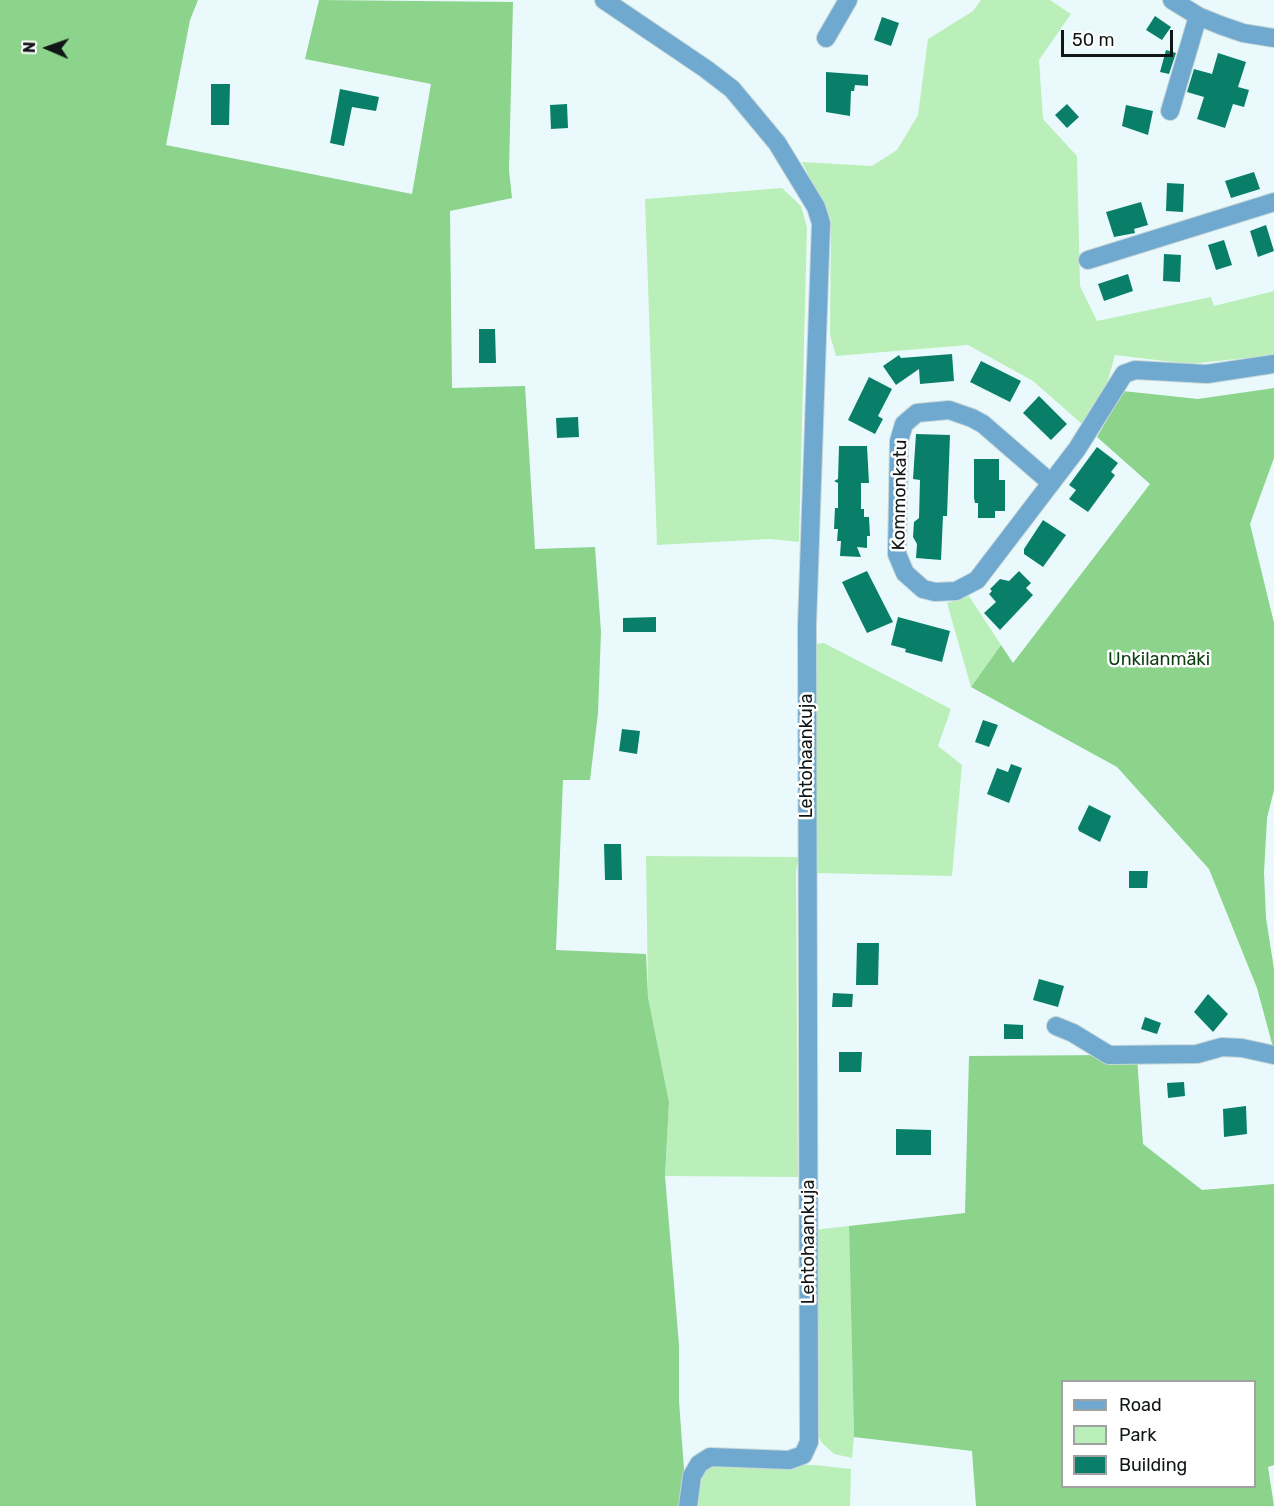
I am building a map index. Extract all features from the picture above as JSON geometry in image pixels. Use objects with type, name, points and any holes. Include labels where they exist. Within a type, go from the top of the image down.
[{"type":"street","name":"Lehtohaankuja","points":[[604,0],[732,89],[777,143],[816,207],[821,223],[807,625],[808,1442],[802,1455],[789,1460],[710,1457],[699,1464],[692,1476],[687,1506]]},
{"type":"street","points":[[826,38],[848,0]]},
{"type":"street","points":[[1172,0],[1198,16],[1243,33],[1274,38]]},
{"type":"street","points":[[1170,111],[1198,16]]},
{"type":"street","points":[[1088,260],[1274,202]]},
{"type":"street","name":"Kommonkatu","points":[[1051,483],[983,424],[972,418],[949,410],[917,412],[904,424],[899,441],[897,554],[905,573],[923,589],[935,592],[956,591],[977,580],[1077,449],[1124,374],[1135,370],[1208,374],[1274,364]]},
{"type":"street","points":[[1056,1026],[1073,1033],[1109,1055],[1197,1054],[1222,1047],[1242,1048],[1274,1055]]},
{"type":"green space","points":[[0,0],[198,0],[190,20],[166,145],[412,194],[431,84],[305,59],[319,0],[513,2],[509,170],[512,198],[450,211],[452,388],[525,386],[535,549],[595,547],[601,632],[598,713],[590,780],[563,780],[556,950],[646,954],[648,997],[669,1102],[665,1176],[679,1345],[679,1401],[685,1483],[681,1506],[0,1506]]},
{"type":"green space","points":[[981,0],[1050,0],[1071,14],[1039,60],[1043,119],[1077,156],[1080,286],[1097,321],[1211,297],[1214,306],[1274,291],[1274,355],[1189,364],[1115,355],[1106,387],[1083,425],[1033,381],[968,345],[836,356],[830,335],[831,219],[826,218],[822,204],[802,162],[872,166],[897,150],[918,115],[928,39],[973,11]]},
{"type":"green space","points":[[782,188],[801,206],[807,227],[799,542],[770,539],[657,545],[645,199]]},
{"type":"green space","name":"Unkilanmäki","points":[[1274,388],[1274,458],[1250,524],[1274,623],[1274,790],[1267,818],[1264,873],[1266,918],[1274,969],[1274,1051],[1257,988],[1209,869],[1117,767],[971,687],[1001,645],[1013,663],[1150,484],[1097,437],[1123,391],[1198,399]]},
{"type":"green space","points":[[969,596],[1001,645],[971,687],[947,603]]},
{"type":"green space","points":[[824,643],[951,709],[938,746],[962,765],[952,876],[813,873],[816,644]]},
{"type":"green space","points":[[646,856],[799,857],[796,870],[798,1177],[665,1176],[669,1102],[648,997]]},
{"type":"green space","points":[[1109,1055],[1137,1057],[1143,1144],[1202,1190],[1274,1184],[1274,1465],[1268,1467],[1274,1506],[976,1506],[972,1451],[854,1437],[849,1226],[965,1213],[969,1056]]},
{"type":"green space","points":[[849,1226],[854,1437],[852,1458],[834,1454],[822,1443],[815,1430],[814,1230]]},
{"type":"green space","points":[[717,1464],[815,1465],[851,1469],[850,1506],[697,1506],[703,1473]]},
{"type":"building","points":[[1155,16],[1171,27],[1162,40],[1146,30]]},
{"type":"building","points":[[882,17],[899,23],[891,46],[874,40]]},
{"type":"building","points":[[1166,50],[1176,53],[1169,74],[1160,72]]},
{"type":"building","points":[[1218,53],[1246,62],[1238,87],[1249,90],[1244,107],[1233,104],[1225,128],[1197,119],[1204,97],[1187,92],[1194,69],[1212,74]]},
{"type":"building","points":[[826,72],[868,75],[868,86],[855,85],[854,91],[851,91],[850,116],[826,112]]},
{"type":"building","points":[[211,84],[230,84],[229,125],[211,125]]},
{"type":"building","points":[[340,89],[379,97],[376,111],[352,107],[344,146],[330,143]]},
{"type":"building","points":[[567,104],[568,128],[551,129],[550,105]]},
{"type":"building","points":[[1067,104],[1079,117],[1067,128],[1055,115]]},
{"type":"building","points":[[1126,105],[1153,111],[1148,135],[1122,126]]},
{"type":"building","points":[[1254,172],[1260,189],[1231,198],[1225,181]]},
{"type":"building","points":[[1167,183],[1184,184],[1183,212],[1166,211]]},
{"type":"building","points":[[1141,202],[1148,225],[1134,229],[1135,233],[1114,237],[1106,212]]},
{"type":"building","points":[[1266,225],[1274,251],[1258,257],[1250,231]]},
{"type":"building","points":[[1224,240],[1232,265],[1216,270],[1208,245]]},
{"type":"building","points":[[1164,254],[1181,255],[1180,282],[1163,281]]},
{"type":"building","points":[[1128,274],[1133,291],[1104,301],[1098,284]]},
{"type":"building","points":[[479,329],[495,329],[496,363],[479,363]]},
{"type":"building","points":[[952,354],[954,381],[920,384],[919,369],[896,385],[883,366],[899,355],[901,358]]},
{"type":"building","points":[[981,361],[1021,381],[1010,402],[970,382]]},
{"type":"building","points":[[869,377],[892,389],[878,416],[883,419],[875,434],[848,420]]},
{"type":"building","points":[[1039,396],[1067,424],[1051,440],[1023,413]]},
{"type":"building","points":[[578,417],[579,437],[557,438],[556,418]]},
{"type":"building","points":[[916,434],[950,435],[947,516],[943,516],[941,560],[916,558],[917,544],[913,537],[914,522],[919,518],[920,480],[913,479]]},
{"type":"building","points":[[839,446],[867,446],[869,483],[861,483],[861,509],[864,509],[864,517],[869,517],[870,536],[867,536],[867,548],[857,547],[861,557],[840,556],[841,541],[837,541],[838,529],[834,529],[835,508],[838,508],[838,483],[834,481],[838,479]]},
{"type":"building","points":[[1097,447],[1118,463],[1111,472],[1115,475],[1088,512],[1069,499],[1076,490],[1069,485]]},
{"type":"building","points":[[974,459],[999,459],[999,480],[1005,480],[1005,511],[995,511],[995,518],[978,518],[978,503],[975,503],[974,498]]},
{"type":"building","points":[[1043,520],[1066,535],[1043,567],[1024,554],[1024,549]]},
{"type":"building","points":[[867,571],[893,622],[867,633],[842,582]]},
{"type":"building","points":[[1019,571],[1031,583],[1026,588],[1033,595],[1000,630],[984,613],[996,602],[989,594],[992,591],[990,589],[1000,579],[1009,581]]},
{"type":"building","points":[[656,617],[656,632],[623,632],[623,618]]},
{"type":"building","points":[[898,617],[950,631],[942,662],[905,652],[906,649],[891,645]]},
{"type":"building","points":[[983,720],[998,725],[989,747],[975,742]]},
{"type":"building","points":[[622,729],[640,731],[637,754],[619,751]]},
{"type":"building","points":[[1011,764],[1022,768],[1009,803],[987,794],[997,768],[1008,772]]},
{"type":"building","points":[[1089,805],[1111,816],[1100,842],[1079,831],[1078,828]]},
{"type":"building","points":[[604,844],[621,844],[622,880],[605,880]]},
{"type":"building","points":[[1129,871],[1148,871],[1147,888],[1129,888]]},
{"type":"building","points":[[857,943],[879,943],[878,985],[856,985]]},
{"type":"building","points":[[1039,979],[1064,986],[1058,1007],[1033,1000]]},
{"type":"building","points":[[833,993],[853,994],[852,1007],[832,1007]]},
{"type":"building","points":[[1208,994],[1228,1014],[1213,1032],[1194,1012]]},
{"type":"building","points":[[1145,1017],[1161,1023],[1157,1034],[1141,1029]]},
{"type":"building","points":[[1004,1024],[1023,1025],[1023,1039],[1004,1039]]},
{"type":"building","points":[[839,1052],[862,1052],[861,1072],[839,1072]]},
{"type":"building","points":[[1184,1082],[1185,1096],[1168,1098],[1167,1083]]},
{"type":"building","points":[[1246,1106],[1247,1134],[1224,1137],[1223,1109]]},
{"type":"building","points":[[896,1129],[931,1130],[931,1155],[896,1155]]}]
